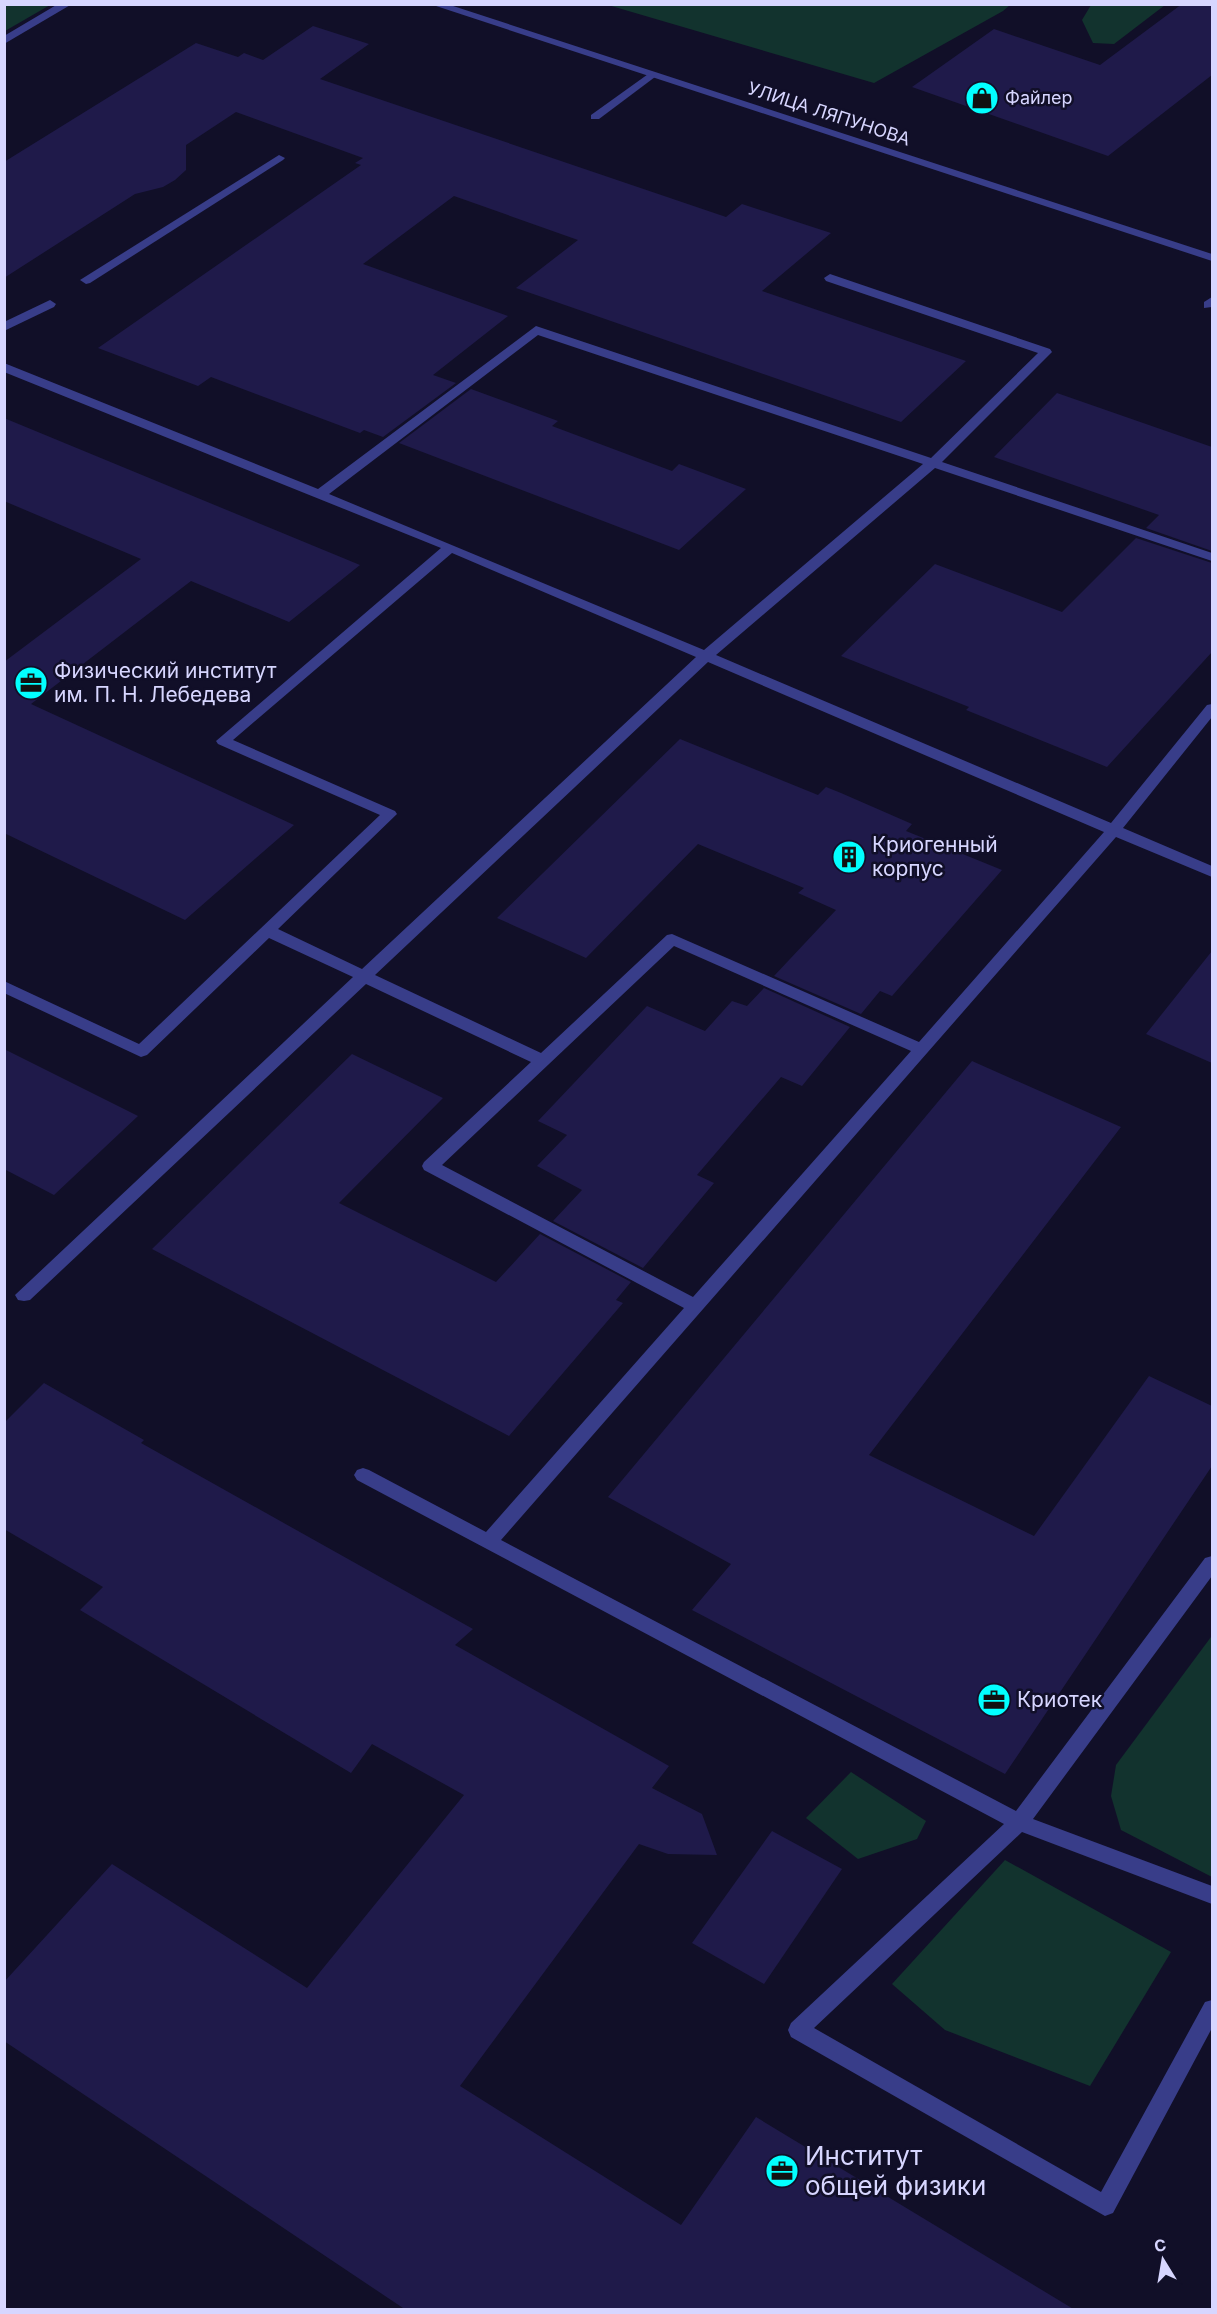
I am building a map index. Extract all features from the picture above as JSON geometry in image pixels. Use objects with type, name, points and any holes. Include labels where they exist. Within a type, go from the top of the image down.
[{"type":"street","points":[[4,41],[67,4]]},
{"type":"street","name":"УЛИЦА ЛЯПУНОВА","points":[[435,4],[1212,258]]},
{"type":"street","points":[[595,117],[651,75]]},
{"type":"street","points":[[86,280],[279,158]]},
{"type":"street","points":[[24,1295],[706,656],[933,463],[1046,352],[830,278]]},
{"type":"street","points":[[4,327],[50,303]]},
{"type":"street","points":[[320,495],[536,330],[1212,557]]},
{"type":"street","points":[[4,368],[450,547],[1212,872]]},
{"type":"street","points":[[4,986],[141,1051],[390,814],[223,741],[450,547]]},
{"type":"street","points":[[489,1541],[1114,830],[1212,708]]},
{"type":"street","points":[[268,931],[542,1060]]},
{"type":"street","points":[[696,1306],[430,1166],[672,939],[921,1049]]},
{"type":"street","points":[[363,1475],[1019,1822],[1212,1895]]},
{"type":"street","points":[[1212,1563],[1019,1822],[798,2030],[1105,2206],[1212,2009]]},
{"type":"green space","points":[[5,4],[50,4],[50,5],[5,31]]},
{"type":"green space","points":[[608,5],[1010,5],[874,83]]},
{"type":"green space","points":[[1091,5],[1165,5],[1114,44],[1093,43],[1082,20]]},
{"type":"green space","points":[[1211,1637],[1212,1877],[1121,1830],[1111,1796],[1116,1765]]},
{"type":"green space","points":[[851,1772],[926,1821],[917,1839],[858,1859],[806,1818]]},
{"type":"green space","points":[[1005,1860],[1171,1952],[1090,2086],[945,2030],[892,1984]]},
{"type":"building","points":[[1182,4],[1212,4],[1212,75],[1108,156],[912,87],[994,29],[1100,65]]},
{"type":"building","points":[[313,26],[369,44],[320,79],[726,217],[742,204],[831,233],[762,291],[966,361],[901,422],[516,288],[578,240],[454,196],[363,264],[508,316],[433,375],[456,383],[383,437],[364,430],[360,433],[211,377],[198,386],[98,348],[361,165],[355,163],[363,158],[236,112],[186,145],[186,170],[175,180],[163,187],[135,194],[4,278],[4,162],[196,43],[238,57],[244,53],[263,60]]},
{"type":"building","points":[[471,389],[558,421],[552,426],[672,471],[679,464],[746,489],[679,550],[399,443]]},
{"type":"building","points":[[1057,393],[1212,447],[1212,551],[1146,528],[1159,515],[994,457]]},
{"type":"building","name":"Физический институт им. П. Н. Лебедева","points":[[4,418],[360,565],[289,622],[191,581],[31,704],[294,825],[185,920],[4,833],[4,662],[141,559],[4,501]]},
{"type":"building","points":[[1136,538],[1212,563],[1212,652],[1107,767],[966,710],[969,707],[841,656],[935,564],[1062,612]]},
{"type":"building","name":"Криогенный корпус","points":[[680,739],[818,795],[826,787],[841,793],[912,824],[906,831],[1002,870],[892,996],[880,991],[861,1014],[774,976],[836,910],[798,893],[804,888],[698,844],[586,958],[497,918]]},
{"type":"building","points":[[1212,951],[1212,1063],[1146,1034]]},
{"type":"building","points":[[764,988],[850,1027],[802,1086],[781,1077],[697,1175],[714,1183],[643,1268],[553,1221],[582,1190],[537,1166],[567,1135],[538,1121],[647,1006],[705,1031],[732,1001],[747,1006]]},
{"type":"building","points":[[4,1049],[138,1116],[54,1195],[4,1169]]},
{"type":"building","points":[[352,1054],[443,1098],[339,1203],[496,1282],[540,1234],[631,1282],[616,1300],[623,1303],[509,1436],[152,1249]]},
{"type":"building","points":[[972,1061],[1121,1127],[869,1455],[1034,1536],[1149,1376],[1212,1406],[1212,1466],[1005,1774],[692,1610],[731,1564],[608,1497]]},
{"type":"building","points":[[44,1383],[144,1440],[141,1443],[473,1629],[455,1645],[669,1766],[652,1788],[702,1814],[717,1855],[668,1854],[639,1844],[460,2086],[681,2225],[756,2117],[1075,2310],[406,2310],[4,2041],[4,1982],[112,1864],[307,1988],[464,1795],[372,1744],[351,1773],[80,1610],[103,1587],[4,1529],[4,1423]]},
{"type":"building","points":[[772,1831],[842,1869],[764,1984],[692,1943]]},
{"type":"place","name":"Файлер","points":[[982,98]]},
{"type":"place","name":"Физический институт им. П. Н. Лебедева","points":[[31,683]]},
{"type":"place","name":"Криогенный корпус","points":[[849,857]]},
{"type":"place","name":"Криотек","points":[[994,1700]]},
{"type":"place","name":"Институт общей физики","points":[[782,2171]]}]
